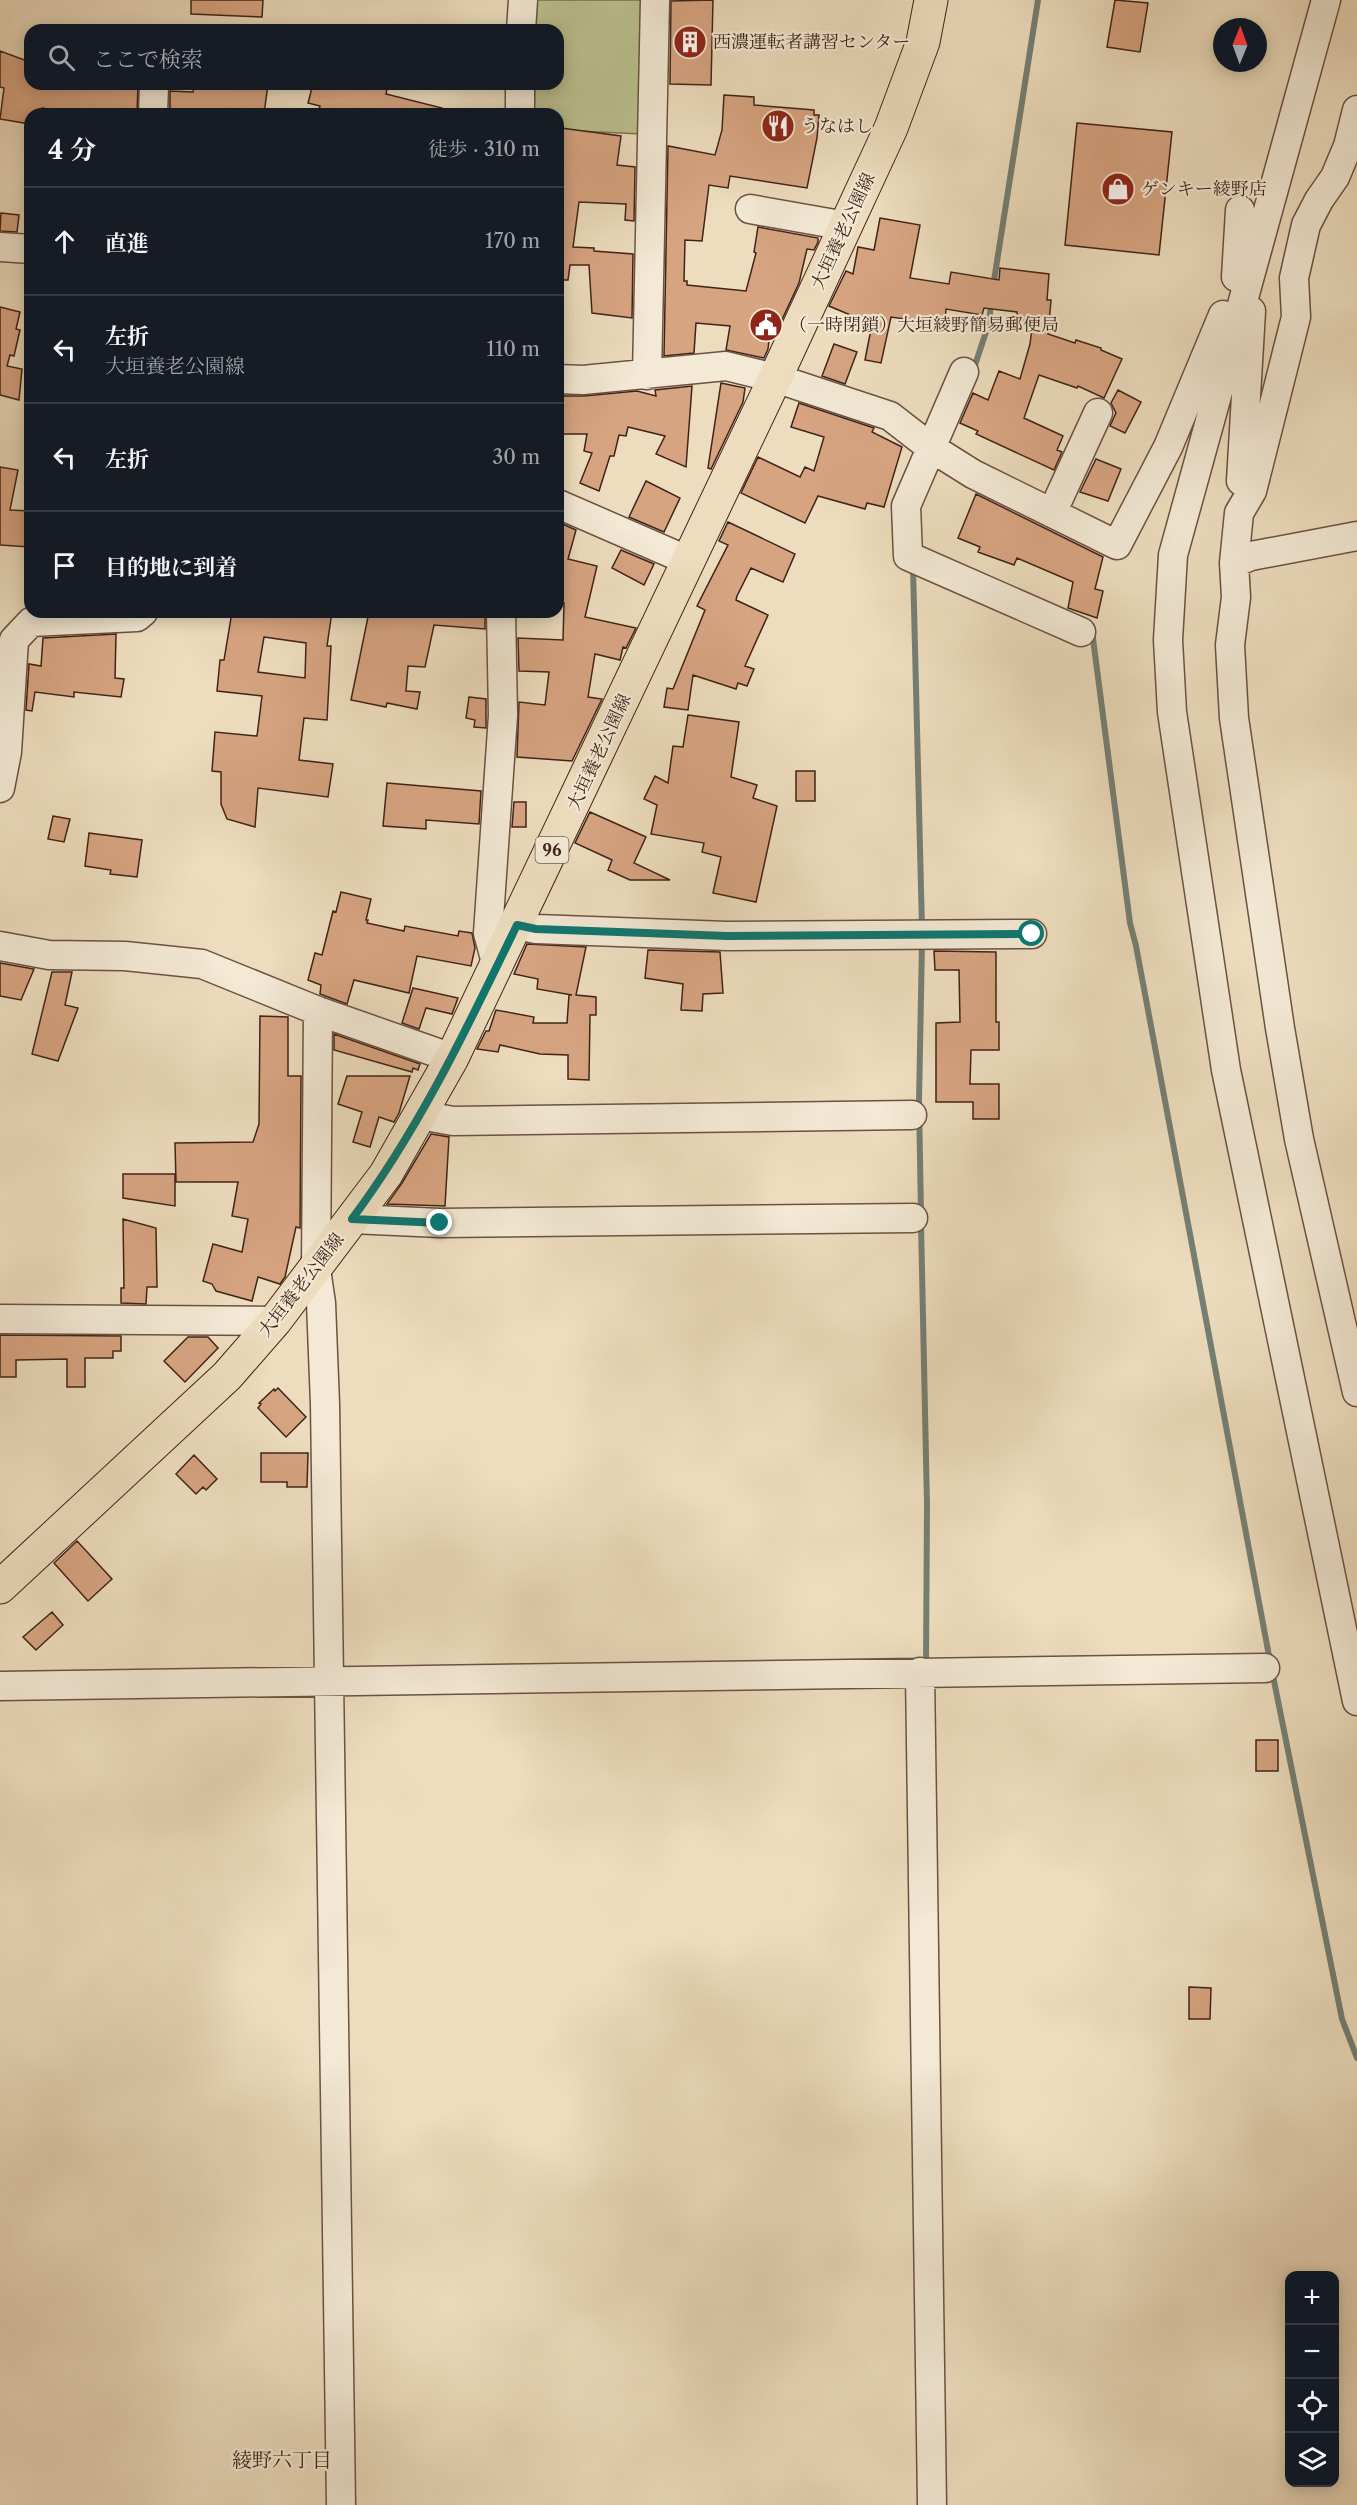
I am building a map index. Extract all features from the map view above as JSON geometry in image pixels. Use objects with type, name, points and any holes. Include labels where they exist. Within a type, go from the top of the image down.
[{"type":"main road","name":"大垣養老公園線","points":[[0,1587],[227,1376],[316,1269],[386,1174],[452,1058],[517,925],[846,226],[891,128],[923,42],[931,0]]},
{"type":"street","points":[[521,24],[523,0]]},
{"type":"street","points":[[647,375],[655,0]]},
{"type":"street","points":[[1326,0],[1240,286],[1173,555],[1169,675],[1172,712],[1226,1071],[1357,1701]]},
{"type":"street","points":[[520,90],[520,108]]},
{"type":"street","points":[[1239,513],[1252,491],[1296,317],[1294,278],[1306,225],[1319,200],[1335,177],[1348,146],[1357,110]]},
{"type":"street","points":[[750,210],[846,226]]},
{"type":"street","points":[[1240,210],[1240,286],[1252,316],[1234,563],[1236,597],[1230,645],[1234,718],[1297,1128],[1357,1392]]},
{"type":"street","points":[[0,247],[24,249]]},
{"type":"street","points":[[564,379],[647,375],[726,366],[775,378],[890,416],[930,447],[973,474],[1117,545],[1168,447],[1240,286]]},
{"type":"street","points":[[964,372],[906,506],[908,556],[1081,632]]},
{"type":"street","points":[[1052,513],[1098,413]]},
{"type":"street","points":[[564,507],[689,561]]},
{"type":"street","points":[[1234,563],[1251,556],[1357,536]]},
{"type":"street","points":[[0,788],[7,752],[7,640],[31,622],[116,618]]},
{"type":"street","points":[[497,966],[488,933],[503,715],[501,618]]},
{"type":"street","points":[[517,925],[536,929],[727,936],[1032,934]]},
{"type":"street","points":[[0,946],[49,955],[125,956],[202,964],[318,1011],[452,1058]]},
{"type":"street","points":[[318,1011],[316,1269],[321,1303],[325,1392],[340,2505]]},
{"type":"street","points":[[420,1115],[453,1121],[912,1115]]},
{"type":"street","points":[[352,1219],[452,1223],[913,1218]]},
{"type":"street","points":[[0,1319],[275,1321]]},
{"type":"street","points":[[0,1686],[1265,1668]]},
{"type":"street","points":[[920,1672],[932,2505]]},
{"type":"green space","points":[[537,0],[643,0],[641,134],[564,130],[564,108],[534,108],[535,90],[564,90],[564,24],[536,24]]},
{"type":"building","points":[[191,0],[263,0],[262,17],[191,14]]},
{"type":"building","name":"西濃運転者講習センター","points":[[713,0],[711,85],[670,84],[671,1]]},
{"type":"building","points":[[1115,0],[1148,3],[1140,52],[1107,47]]},
{"type":"building","points":[[0,51],[24,60],[24,90],[138,90],[137,108],[24,108],[24,123],[0,119],[4,88],[0,87]]},
{"type":"building","points":[[193,90],[267,90],[265,108],[170,108],[170,91],[193,92]]},
{"type":"building","points":[[311,90],[387,90],[386,94],[442,108],[319,108],[320,106],[308,103]]},
{"type":"building","points":[[724,95],[754,97],[754,105],[814,110],[814,115],[819,115],[807,188],[730,176],[728,188],[709,185],[702,241],[685,240],[684,281],[687,281],[687,285],[746,291],[756,253],[754,252],[758,227],[818,238],[818,242],[814,250],[807,249],[799,283],[779,326],[771,324],[768,349],[764,358],[726,350],[730,326],[696,323],[694,353],[664,356],[668,146],[715,155],[722,130]]},
{"type":"building","name":"ゲンキー綾野店","points":[[1077,123],[1172,132],[1159,255],[1065,245]]},
{"type":"building","points":[[564,128],[621,136],[617,165],[635,167],[634,221],[625,220],[626,204],[579,202],[573,247],[633,254],[632,318],[592,313],[589,265],[570,265],[568,280],[564,280]]},
{"type":"building","points":[[1,213],[19,215],[17,232],[0,231]]},
{"type":"building","points":[[880,218],[920,225],[910,278],[949,284],[951,272],[999,280],[1000,268],[1049,274],[1047,300],[1051,300],[1048,334],[1075,343],[1076,340],[1101,348],[1122,359],[1104,398],[1078,386],[1077,388],[1039,375],[1024,418],[1063,436],[1057,450],[1062,452],[1054,470],[976,434],[978,431],[960,423],[973,393],[988,400],[999,371],[1020,379],[1030,344],[1033,321],[1017,319],[1017,312],[984,308],[982,315],[946,309],[945,320],[933,319],[933,323],[891,317],[881,363],[865,360],[872,324],[829,306],[846,271],[853,274],[858,247],[874,250]]},
{"type":"building","points":[[0,307],[20,312],[16,329],[20,330],[14,356],[10,355],[7,366],[22,369],[19,400],[0,395]]},
{"type":"building","points":[[834,344],[857,352],[845,384],[822,376]]},
{"type":"building","points":[[721,383],[745,388],[743,402],[711,469],[708,468]]},
{"type":"building","points":[[692,386],[686,467],[656,454],[665,436],[628,427],[626,436],[619,435],[614,456],[610,456],[599,491],[580,483],[592,453],[584,451],[587,434],[564,434],[564,396],[637,391],[656,396],[655,390]]},
{"type":"building","points":[[1118,390],[1141,402],[1125,433],[1110,426],[1116,413],[1111,403]]},
{"type":"building","points":[[799,403],[874,428],[872,432],[902,447],[884,507],[867,503],[865,509],[818,496],[805,523],[741,493],[758,457],[800,477],[805,467],[814,471],[824,437],[791,427]]},
{"type":"building","points":[[1096,459],[1121,469],[1108,501],[1080,492]]},
{"type":"building","points":[[0,467],[18,470],[10,510],[24,511],[24,547],[0,545]]},
{"type":"building","points":[[646,481],[680,498],[664,532],[629,517]]},
{"type":"building","points":[[976,494],[1103,557],[1095,589],[1103,591],[1097,618],[1068,608],[1073,582],[1017,558],[1014,565],[978,552],[980,547],[958,538]]},
{"type":"building","points":[[728,522],[795,554],[783,582],[751,568],[737,596],[736,600],[768,615],[745,666],[754,669],[747,686],[738,683],[736,689],[693,675],[688,710],[664,707],[667,688],[673,689],[705,610],[697,606],[728,545],[719,541]]},
{"type":"building","points":[[564,525],[576,530],[568,559],[597,566],[585,617],[636,628],[626,648],[623,647],[620,660],[595,654],[588,697],[602,699],[572,761],[517,757],[519,702],[545,705],[549,672],[519,671],[518,638],[563,640]]},
{"type":"building","points":[[621,550],[654,564],[644,585],[612,568]]},
{"type":"building","points":[[231,618],[331,618],[327,646],[331,646],[327,720],[304,718],[299,760],[333,764],[328,797],[258,788],[255,827],[227,819],[221,804],[221,772],[212,771],[215,732],[257,736],[262,696],[217,691],[220,660],[224,660]],"holes":[[[264,637],[306,643],[305,678],[258,672]]]},
{"type":"building","points":[[368,618],[485,618],[485,629],[434,625],[425,667],[408,666],[406,691],[420,692],[417,709],[387,703],[386,707],[351,700]]},
{"type":"building","points":[[116,634],[115,678],[124,679],[121,697],[74,692],[74,697],[35,692],[32,711],[26,710],[29,664],[41,666],[43,638]]},
{"type":"building","points":[[469,697],[486,699],[486,728],[474,727],[475,720],[466,718]]},
{"type":"building","points":[[688,715],[739,722],[731,777],[757,785],[753,798],[777,806],[756,902],[713,893],[721,857],[702,852],[704,843],[651,834],[657,805],[644,799],[655,776],[668,783],[673,746],[683,747]]},
{"type":"building","points":[[796,771],[815,771],[815,801],[796,801]]},
{"type":"building","points":[[387,783],[481,791],[479,824],[426,820],[426,829],[383,826]]},
{"type":"building","points":[[514,802],[526,802],[526,827],[512,827]]},
{"type":"building","points":[[590,812],[646,837],[634,863],[670,880],[630,880],[608,870],[612,860],[575,843]]},
{"type":"building","points":[[53,816],[70,819],[64,842],[48,839]]},
{"type":"building","points":[[89,833],[142,840],[137,877],[110,874],[111,870],[85,866]]},
{"type":"building","points":[[341,892],[371,899],[367,923],[404,931],[405,926],[458,936],[459,931],[472,933],[475,948],[471,966],[417,956],[409,993],[354,980],[347,1004],[320,994],[321,985],[308,980],[315,953],[322,955],[333,911],[336,912]]},
{"type":"building","points":[[527,944],[586,947],[576,995],[596,997],[596,1015],[590,1015],[589,1080],[568,1079],[568,1055],[540,1054],[500,1045],[498,1052],[477,1049],[486,1031],[489,1031],[496,1010],[534,1017],[533,1023],[567,1023],[569,995],[572,995],[537,989],[538,979],[514,974]]},
{"type":"building","points":[[648,950],[720,952],[723,993],[703,994],[702,1011],[681,1010],[683,984],[645,978]]},
{"type":"building","points":[[934,951],[996,952],[996,1022],[999,1022],[999,1050],[971,1050],[970,1084],[999,1084],[999,1119],[973,1119],[973,1102],[936,1102],[936,1023],[960,1022],[959,970],[935,970]]},
{"type":"building","points":[[0,963],[34,969],[21,1000],[0,996]]},
{"type":"building","points":[[52,972],[72,972],[65,1005],[78,1008],[58,1061],[32,1054]]},
{"type":"building","points":[[413,988],[458,998],[452,1014],[426,1008],[419,1029],[402,1023]]},
{"type":"building","points":[[260,1016],[288,1017],[288,1076],[301,1076],[300,1228],[296,1227],[285,1277],[280,1284],[258,1277],[252,1301],[216,1291],[212,1284],[203,1281],[213,1244],[242,1252],[248,1219],[232,1216],[238,1182],[176,1182],[175,1143],[253,1142],[259,1124]]},
{"type":"building","points":[[334,1034],[420,1064],[418,1070],[413,1068],[412,1072],[334,1050]]},
{"type":"building","points":[[347,1076],[410,1076],[394,1122],[379,1117],[370,1147],[353,1142],[362,1112],[338,1104]]},
{"type":"building","points":[[431,1134],[449,1137],[445,1206],[387,1204],[402,1183]]},
{"type":"building","points":[[123,1174],[175,1174],[175,1206],[123,1198]]},
{"type":"building","points":[[123,1219],[156,1228],[157,1287],[147,1287],[146,1304],[121,1303],[121,1288],[124,1288]]},
{"type":"building","points":[[0,1335],[121,1336],[121,1351],[113,1351],[113,1358],[85,1358],[85,1387],[67,1387],[67,1359],[16,1360],[16,1377],[0,1377]]},
{"type":"building","points":[[188,1337],[208,1337],[218,1348],[185,1382],[164,1361]]},
{"type":"building","points":[[278,1388],[306,1417],[286,1437],[258,1408],[261,1404],[259,1403]]},
{"type":"building","points":[[261,1453],[308,1453],[307,1487],[287,1487],[287,1482],[261,1482]]},
{"type":"building","points":[[194,1455],[217,1479],[206,1490],[203,1487],[196,1494],[176,1474]]},
{"type":"building","points":[[77,1541],[112,1579],[88,1601],[54,1563]]},
{"type":"building","points":[[52,1612],[63,1625],[36,1650],[23,1637]]},
{"type":"building","points":[[1256,1740],[1278,1740],[1278,1771],[1256,1771]]},
{"type":"building","points":[[1189,1987],[1211,1988],[1210,2019],[1189,2019]]},
{"type":"waterway","points":[[993,287],[1038,0]]},
{"type":"waterway","points":[[973,371],[989,323],[991,303]]},
{"type":"waterway","points":[[913,567],[922,928]]},
{"type":"waterway","points":[[1092,631],[1130,923],[1270,1661]]},
{"type":"waterway","points":[[921,1213],[919,1102],[922,942]]},
{"type":"waterway","points":[[921,1224],[927,1504],[926,1666]]},
{"type":"waterway","points":[[1272,1671],[1342,2019],[1357,2058]]},
{"type":"place","name":"西濃運転者講習センター","points":[[690,42]]},
{"type":"place","name":"うなはし","points":[[778,126]]},
{"type":"place","name":"ゲンキー綾野店","points":[[1118,189]]},
{"type":"place","name":"（一時閉鎖）大垣綾野簡易郵便局","points":[[766,325]]},
{"type":"district","name":"綾野六丁目","points":[[282,2460]]},
{"type":"route","points":[[440,1223],[352,1219],[386,1174],[452,1058],[517,925],[536,929],[727,936],[1032,934]]}]
